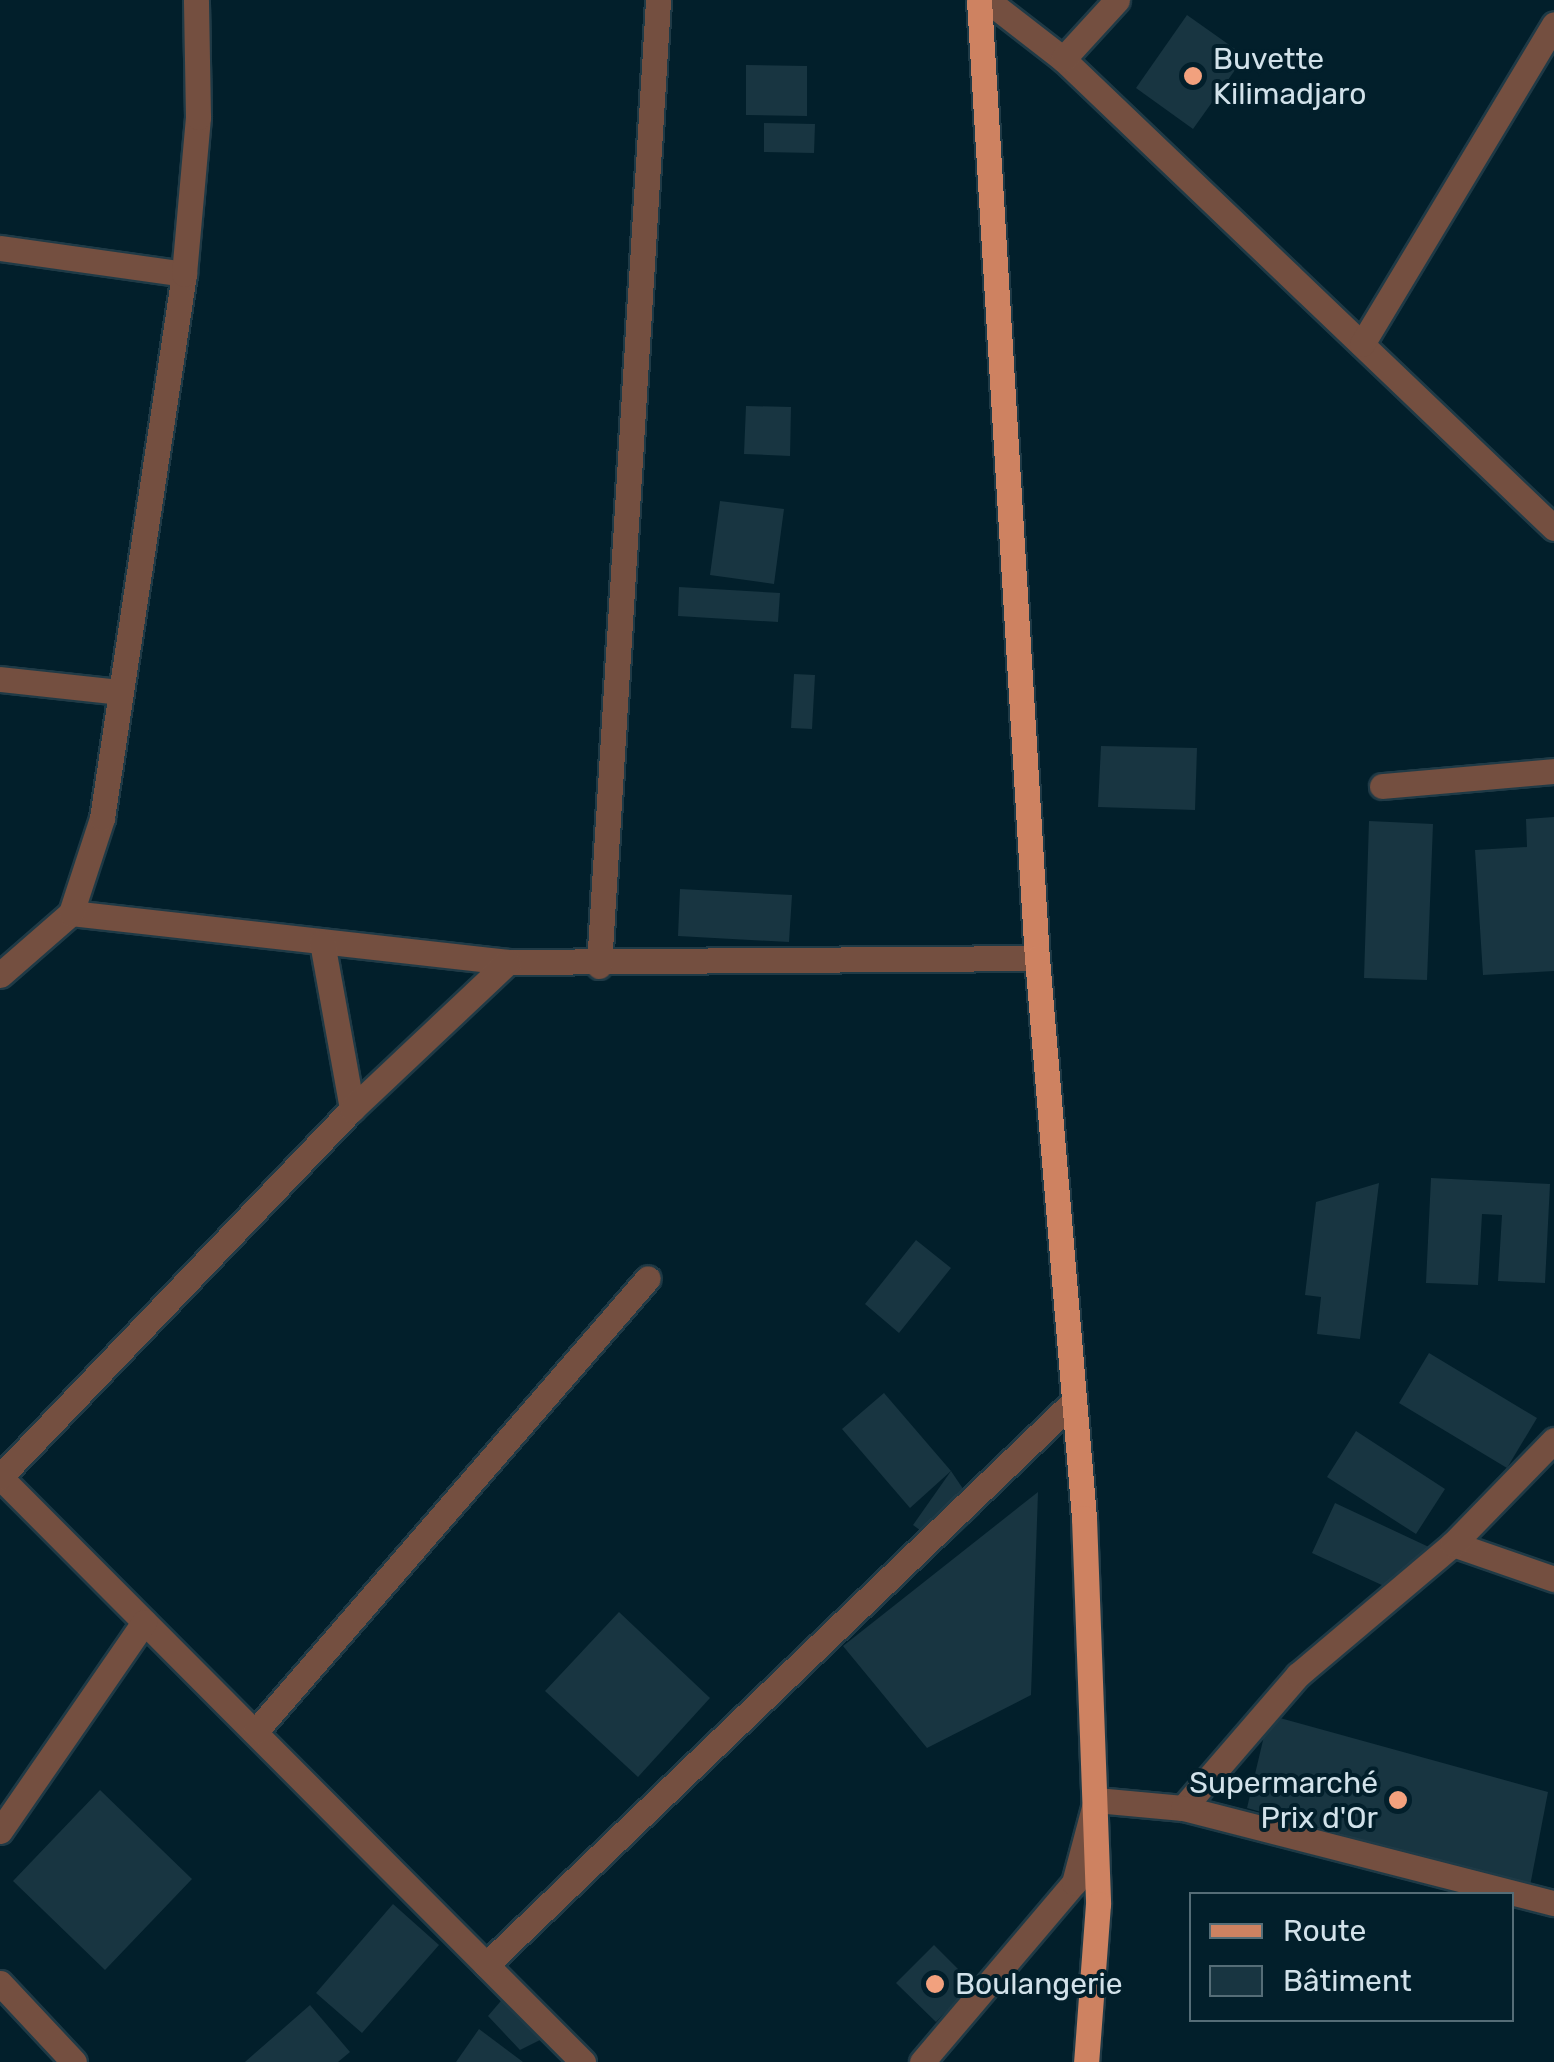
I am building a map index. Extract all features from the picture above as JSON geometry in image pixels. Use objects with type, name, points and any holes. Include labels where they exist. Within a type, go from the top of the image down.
[{"type":"main road","points":[[979,0],[1038,958],[1072,1403],[1096,1800],[1098,1904],[1086,2062]]},
{"type":"street","points":[[0,975],[71,913],[102,818],[184,274],[198,117],[196,0]]},
{"type":"street","points":[[600,966],[658,0]]},
{"type":"street","points":[[987,0],[1064,59],[1554,528]]},
{"type":"street","points":[[1064,59],[1118,0]]},
{"type":"street","points":[[1362,344],[1554,24]]},
{"type":"street","points":[[0,248],[184,274]]},
{"type":"street","points":[[0,680],[120,692]]},
{"type":"street","points":[[1382,786],[1554,771]]},
{"type":"street","points":[[71,913],[508,962],[600,966],[1038,958]]},
{"type":"street","points":[[322,942],[352,1109]]},
{"type":"street","points":[[508,962],[352,1109],[0,1477],[583,2062]]},
{"type":"street","points":[[255,1732],[648,1278]]},
{"type":"street","points":[[486,1965],[1072,1403]]},
{"type":"street","points":[[1183,1808],[1298,1676],[1453,1544],[1554,1440]]},
{"type":"street","points":[[1453,1544],[1554,1579]]},
{"type":"street","points":[[0,1831],[144,1622]]},
{"type":"street","points":[[922,2062],[1074,1883],[1096,1800],[1183,1808],[1511,1892]]},
{"type":"street","points":[[1514,1893],[1554,1903]]},
{"type":"street","points":[[0,1983],[74,2062]]},
{"type":"building","points":[[1187,15],[1245,56],[1193,129],[1136,88]]},
{"type":"building","points":[[746,65],[807,66],[807,116],[746,115]]},
{"type":"building","points":[[764,123],[815,124],[814,153],[764,152]]},
{"type":"building","points":[[746,406],[791,407],[790,456],[744,454]]},
{"type":"building","points":[[720,501],[784,509],[774,584],[710,575]]},
{"type":"building","points":[[679,587],[780,593],[778,622],[678,616]]},
{"type":"building","points":[[794,674],[815,675],[812,729],[791,728]]},
{"type":"building","points":[[1101,746],[1197,748],[1195,810],[1098,807]]},
{"type":"building","points":[[1554,817],[1554,971],[1483,975],[1475,850],[1527,847],[1526,819]]},
{"type":"building","points":[[1369,821],[1433,824],[1427,980],[1364,978]]},
{"type":"building","points":[[680,889],[792,895],[789,942],[678,936]]},
{"type":"building","points":[[1431,1178],[1550,1184],[1545,1283],[1498,1281],[1502,1215],[1482,1214],[1478,1285],[1426,1283]]},
{"type":"building","points":[[1379,1183],[1360,1339],[1317,1334],[1321,1297],[1305,1295],[1316,1202]]},
{"type":"building","points":[[916,1240],[951,1268],[899,1333],[865,1304]]},
{"type":"building","points":[[1429,1353],[1537,1418],[1507,1468],[1399,1403]]},
{"type":"building","points":[[884,1393],[951,1471],[910,1508],[842,1429]]},
{"type":"building","points":[[1356,1431],[1445,1489],[1416,1534],[1327,1477]]},
{"type":"building","points":[[951,1471],[980,1514],[944,1548],[913,1525]]},
{"type":"building","points":[[1038,1492],[1031,1695],[927,1748],[843,1646]]},
{"type":"building","points":[[1335,1503],[1431,1548],[1384,1586],[1312,1553]]},
{"type":"building","points":[[619,1612],[710,1698],[638,1777],[545,1691]]},
{"type":"building","name":"Supermarché Prix d'Or","points":[[1269,1715],[1548,1792],[1530,1886],[1247,1808]]},
{"type":"building","points":[[100,1790],[192,1879],[105,1970],[13,1881]]},
{"type":"building","points":[[393,1904],[439,1945],[362,2033],[316,1993]]},
{"type":"building","name":"Boulangerie","points":[[934,1945],[973,1984],[936,2022],[896,1983]]},
{"type":"building","points":[[506,1995],[548,2036],[520,2050],[488,2016]]},
{"type":"building","points":[[310,2005],[350,2052],[338,2062],[245,2062]]},
{"type":"building","points":[[479,2029],[523,2062],[456,2062]]},
{"type":"place","name":"Buvette Kilimadjaro","points":[[1193,76]]},
{"type":"place","name":"Supermarché Prix d'Or","points":[[1398,1800]]},
{"type":"place","name":"Boulangerie","points":[[935,1984]]}]
